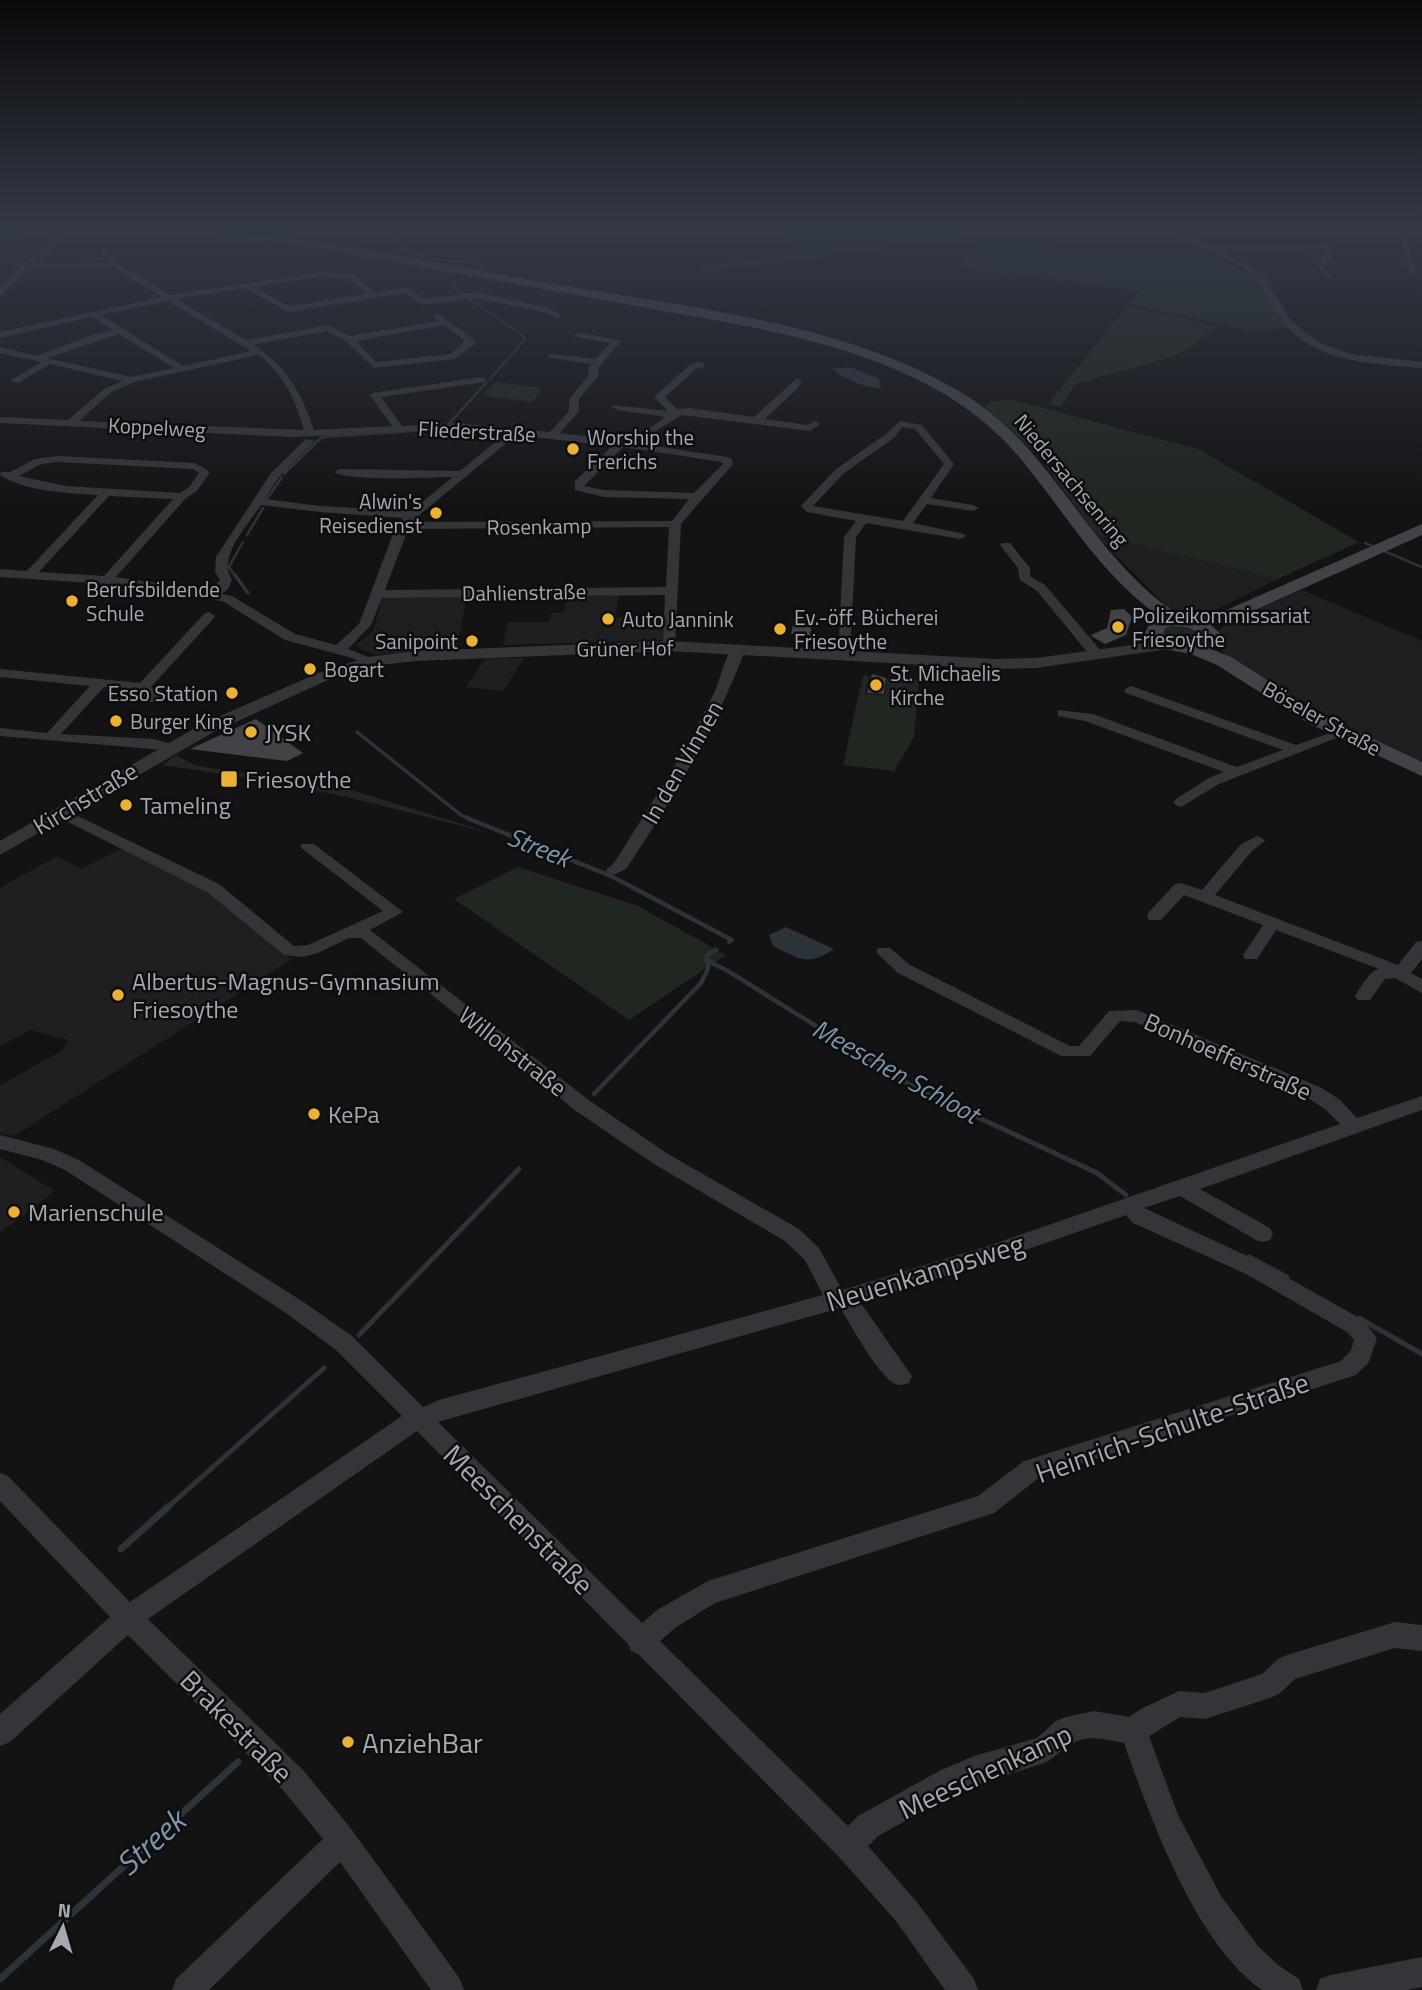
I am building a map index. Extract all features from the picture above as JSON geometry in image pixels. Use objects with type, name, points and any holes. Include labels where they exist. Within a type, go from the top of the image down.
[{"type":"main road","name":"Niedersachsenring","points":[[752,324],[816,338],[882,359],[939,385],[996,424],[1025,454],[1068,512],[1149,603],[1184,634]]},
{"type":"main road","points":[[1184,634],[1422,529]]},
{"type":"main road","name":"Böseler Straße","points":[[1184,634],[1281,699],[1342,733],[1422,770]]},
{"type":"street","points":[[0,335],[49,324]]},
{"type":"street","points":[[109,324],[182,369]]},
{"type":"street","points":[[212,594],[224,586],[226,580],[221,572],[222,557],[275,475],[310,436],[281,369],[261,352],[214,324]]},
{"type":"street","points":[[349,339],[419,324]]},
{"type":"street","points":[[246,343],[328,328],[349,339],[374,365],[460,354],[470,344],[470,340],[448,324]]},
{"type":"street","points":[[1289,324],[1327,351],[1361,359],[1422,365]]},
{"type":"street","points":[[15,381],[44,359],[92,338],[121,331]]},
{"type":"street","points":[[553,435],[574,411],[574,399],[594,375],[593,368],[616,341],[578,335]]},
{"type":"street","points":[[0,350],[131,380]]},
{"type":"street","points":[[71,423],[107,391],[131,380],[261,352]]},
{"type":"street","points":[[552,357],[599,362]]},
{"type":"street","points":[[675,413],[659,397],[694,366],[701,365]]},
{"type":"street","points":[[399,428],[375,395],[482,380]]},
{"type":"street","points":[[757,421],[795,386],[797,381]]},
{"type":"street","points":[[617,407],[675,413],[690,411],[810,428],[815,424]]},
{"type":"street","points":[[635,446],[675,413]]},
{"type":"street","name":"Koppelweg","points":[[0,420],[310,436]]},
{"type":"street","points":[[0,432],[14,421]]},
{"type":"street","points":[[906,525],[949,464],[918,427],[900,424],[890,436],[840,471],[807,506],[811,510],[960,536]]},
{"type":"street","name":"Fliederstraße","points":[[310,436],[446,426],[553,435],[722,459],[729,463],[697,497]]},
{"type":"street","points":[[338,651],[365,625],[402,526],[515,431]]},
{"type":"street","points":[[620,444],[579,483],[579,488],[600,492],[676,493],[697,497],[675,524],[669,646]]},
{"type":"street","points":[[5,473],[39,461],[57,459],[195,466],[205,472],[193,489],[182,496],[107,580]]},
{"type":"street","points":[[339,472],[464,474]]},
{"type":"street","points":[[5,473],[50,486],[182,496]]},
{"type":"street","points":[[30,575],[107,492]]},
{"type":"street","points":[[924,500],[972,508]]},
{"type":"street","points":[[258,501],[320,509],[413,515]]},
{"type":"street","points":[[843,655],[850,537],[863,519]]},
{"type":"street","name":"Rosenkamp","points":[[402,526],[675,524]]},
{"type":"street","points":[[1006,545],[1024,568],[1024,577],[1041,588],[1097,655]]},
{"type":"street","points":[[0,573],[107,580],[212,594],[246,608],[279,632],[338,651],[360,664]]},
{"type":"street","name":"Dahlienstraße","points":[[377,594],[671,591]]},
{"type":"street","points":[[142,687],[209,616]]},
{"type":"street","name":"Grüner Hof","points":[[171,748],[251,707],[360,664],[416,656],[669,646],[996,664],[1124,651],[1184,634]]},
{"type":"street","name":"In den Vinnen","points":[[614,870],[620,866],[691,754],[724,687],[739,648]]},
{"type":"street","points":[[0,673],[142,687],[149,690],[154,699]]},
{"type":"street","points":[[51,737],[100,683]]},
{"type":"street","points":[[1131,690],[1296,750]]},
{"type":"street","points":[[1063,713],[1088,717],[1236,772]]},
{"type":"street","points":[[0,732],[95,741],[154,743],[171,748]]},
{"type":"street","points":[[1181,802],[1206,785],[1236,772],[1342,733]]},
{"type":"street","points":[[95,741],[152,758]]},
{"type":"street","name":"Kirchstraße","points":[[0,849],[171,748]]},
{"type":"street","points":[[61,813],[212,888],[290,951],[305,953],[342,933],[395,912],[308,848]]},
{"type":"street","points":[[1205,897],[1246,848],[1257,841]]},
{"type":"street","points":[[1155,916],[1181,888],[1384,964],[1422,987]]},
{"type":"street","points":[[1251,955],[1273,922]]},
{"type":"street","name":"Willohstraße","points":[[355,930],[366,934],[583,1106],[661,1159],[792,1235],[812,1254],[841,1299],[887,1362],[901,1376]]},
{"type":"street","points":[[1364,996],[1380,974],[1398,974],[1406,970],[1422,946]]},
{"type":"street","name":"Bonhoefferstraße","points":[[884,951],[904,968],[1067,1052],[1084,1052],[1115,1015],[1137,1016],[1315,1093],[1333,1105],[1353,1126]]},
{"type":"street","name":"Neuenkampsweg","points":[[0,1732],[128,1618],[419,1418],[439,1410],[841,1299],[991,1254],[1422,1103]]},
{"type":"street","name":"Meeschenstraße","points":[[0,1142],[47,1154],[72,1165],[294,1307],[344,1343],[640,1642],[848,1846],[906,1911],[963,1990]]},
{"type":"street","points":[[1184,1187],[1263,1234]]},
{"type":"street","name":"Heinrich-Schulte-Straße","points":[[640,1642],[666,1619],[708,1593],[985,1505],[1032,1469],[1348,1368],[1361,1355],[1366,1338],[1355,1326],[1253,1268],[1140,1217],[1130,1206]]},
{"type":"street","name":"Brakestraße","points":[[0,1484],[128,1618],[293,1780],[342,1840],[449,1990]]},
{"type":"street","points":[[1288,1990],[1274,1982],[1228,1934],[1188,1865],[1157,1801],[1146,1762],[1133,1731],[1150,1718],[1179,1704],[1205,1706],[1269,1685],[1287,1668],[1395,1635],[1422,1638]]},
{"type":"street","name":"Meeschenkamp","points":[[848,1846],[868,1826],[951,1780],[974,1770],[1044,1749],[1066,1731],[1094,1724],[1133,1731]]},
{"type":"street","points":[[187,1990],[342,1840]]},
{"type":"street","points":[[1331,1990],[1422,1972]]},
{"type":"shaded area","points":[[1113,324],[1217,326],[1195,344],[1174,356],[1075,384],[1061,407],[1048,404]]},
{"type":"shaded area","points":[[1219,324],[1285,324],[1287,327],[1251,331]]},
{"type":"shaded area","points":[[850,367],[879,379],[881,388],[855,382],[832,369]]},
{"type":"shaded area","points":[[496,382],[543,388],[532,402],[482,396]]},
{"type":"shaded area","points":[[1013,400],[1198,449],[1359,542],[1278,579],[1096,535],[1037,454],[985,406],[992,401]]},
{"type":"shaded area","points":[[1096,535],[1278,579],[1215,610],[1202,613],[1169,609]]},
{"type":"shaded area","points":[[1302,590],[1422,641],[1422,762],[1362,736],[1225,655],[1217,644],[1218,632],[1225,624]]},
{"type":"shaded area","name":"Auto Jannink","points":[[618,594],[616,617],[665,617],[665,640],[503,645],[508,622],[549,622],[551,613],[564,612],[567,596]]},
{"type":"shaded area","points":[[389,596],[467,596],[457,648],[376,655],[355,646],[373,632],[382,599]]},
{"type":"shaded area","points":[[1172,625],[1185,625],[1202,633],[1203,639],[1182,644],[1163,635],[1163,629]]},
{"type":"shaded area","points":[[524,658],[503,691],[466,687],[485,659]]},
{"type":"shaded area","points":[[863,675],[869,676],[865,694],[885,695],[887,678],[919,680],[914,737],[894,771],[843,765]]},
{"type":"shaded area","points":[[176,755],[194,765],[324,787],[332,784],[494,834],[347,797],[262,780],[162,765]]},
{"type":"shaded area","name":"Albertus-Magnus-Gymnasium Friesoythe","points":[[121,849],[213,895],[292,959],[14,1136],[0,1133],[0,1085],[62,1051],[68,1040],[30,1030],[0,1046],[0,888],[57,856],[81,869]]},
{"type":"shaded area","points":[[518,867],[638,906],[726,955],[629,1020],[454,899]]},
{"type":"shaded area","points":[[786,927],[834,949],[817,958],[804,959],[773,946],[769,935]]},
{"type":"shaded area","name":"Marienschule","points":[[0,1157],[55,1191],[0,1233]]},
{"type":"building","name":"Polizeikommissariat Friesoythe","points":[[1124,609],[1132,617],[1126,635],[1105,644],[1091,635],[1107,628],[1111,610]]},
{"type":"building","points":[[795,616],[813,617],[810,635],[791,634]]},
{"type":"building","name":"St. Michaelis Kirche","points":[[872,674],[886,678],[884,694],[867,693]]},
{"type":"building","name":"JYSK","points":[[256,719],[303,753],[287,761],[190,749]]},
{"type":"waterway","name":"Streek","points":[[490,379],[526,338],[506,324]]},
{"type":"waterway","name":"Streek","points":[[284,474],[322,437],[444,429],[486,383]]},
{"type":"waterway","name":"Streek","points":[[267,499],[282,477]]},
{"type":"waterway","name":"Streek","points":[[247,535],[263,508]]},
{"type":"waterway","name":"Streek","points":[[236,577],[229,567],[243,542]]},
{"type":"waterway","points":[[1365,543],[1422,567]]},
{"type":"waterway","name":"Streek","points":[[235,575],[248,593]]},
{"type":"waterway","name":"Streek","points":[[357,732],[461,815],[471,819]]},
{"type":"waterway","name":"Streek","points":[[467,818],[611,876],[732,940],[729,942]]},
{"type":"waterway","name":"Streek","points":[[707,961],[707,955],[716,950]]},
{"type":"waterway","name":"Streek","points":[[594,1094],[701,983],[708,969],[707,961]]},
{"type":"waterway","name":"Meeschen Schloot","points":[[707,961],[920,1091],[992,1124]]},
{"type":"waterway","name":"Meeschen Schloot","points":[[988,1122],[1097,1173],[1126,1195]]},
{"type":"waterway","name":"Streek","points":[[359,1335],[519,1169]]},
{"type":"waterway","name":"Meeschen Schloot","points":[[1249,1257],[1287,1277]]},
{"type":"waterway","name":"Meeschen Schloot","points":[[1359,1318],[1422,1354]]},
{"type":"waterway","name":"Streek","points":[[167,1508],[324,1368]]},
{"type":"waterway","name":"Streek","points":[[121,1549],[169,1506]]},
{"type":"waterway","name":"Streek","points":[[0,1979],[238,1762]]},
{"type":"place","name":"Worship the Frerichs","points":[[573,449]]},
{"type":"place","name":"Alwin's Reisedienst","points":[[436,513]]},
{"type":"place","name":"Berufsbildende Schule","points":[[72,601]]},
{"type":"place","name":"Auto Jannink","points":[[608,619]]},
{"type":"place","name":"Polizeikommissariat Friesoythe","points":[[1118,627]]},
{"type":"place","name":"Ev.-öff. Bücherei Friesoythe","points":[[780,629]]},
{"type":"place","name":"Sanipoint","points":[[472,641]]},
{"type":"place","name":"Bogart","points":[[310,669]]},
{"type":"place","name":"St. Michaelis Kirche","points":[[876,685]]},
{"type":"place","name":"Esso Station","points":[[232,693]]},
{"type":"place","name":"Burger King","points":[[116,721]]},
{"type":"place","name":"JYSK","points":[[251,732]]},
{"type":"place","name":"Friesoythe","points":[[229,779]]},
{"type":"place","name":"Tameling","points":[[126,805]]},
{"type":"place","name":"Albertus-Magnus-Gymnasium Friesoythe","points":[[118,995]]},
{"type":"place","name":"KePa","points":[[314,1114]]},
{"type":"place","name":"Marienschule","points":[[14,1212]]},
{"type":"place","name":"AnziehBar","points":[[348,1742]]}]
